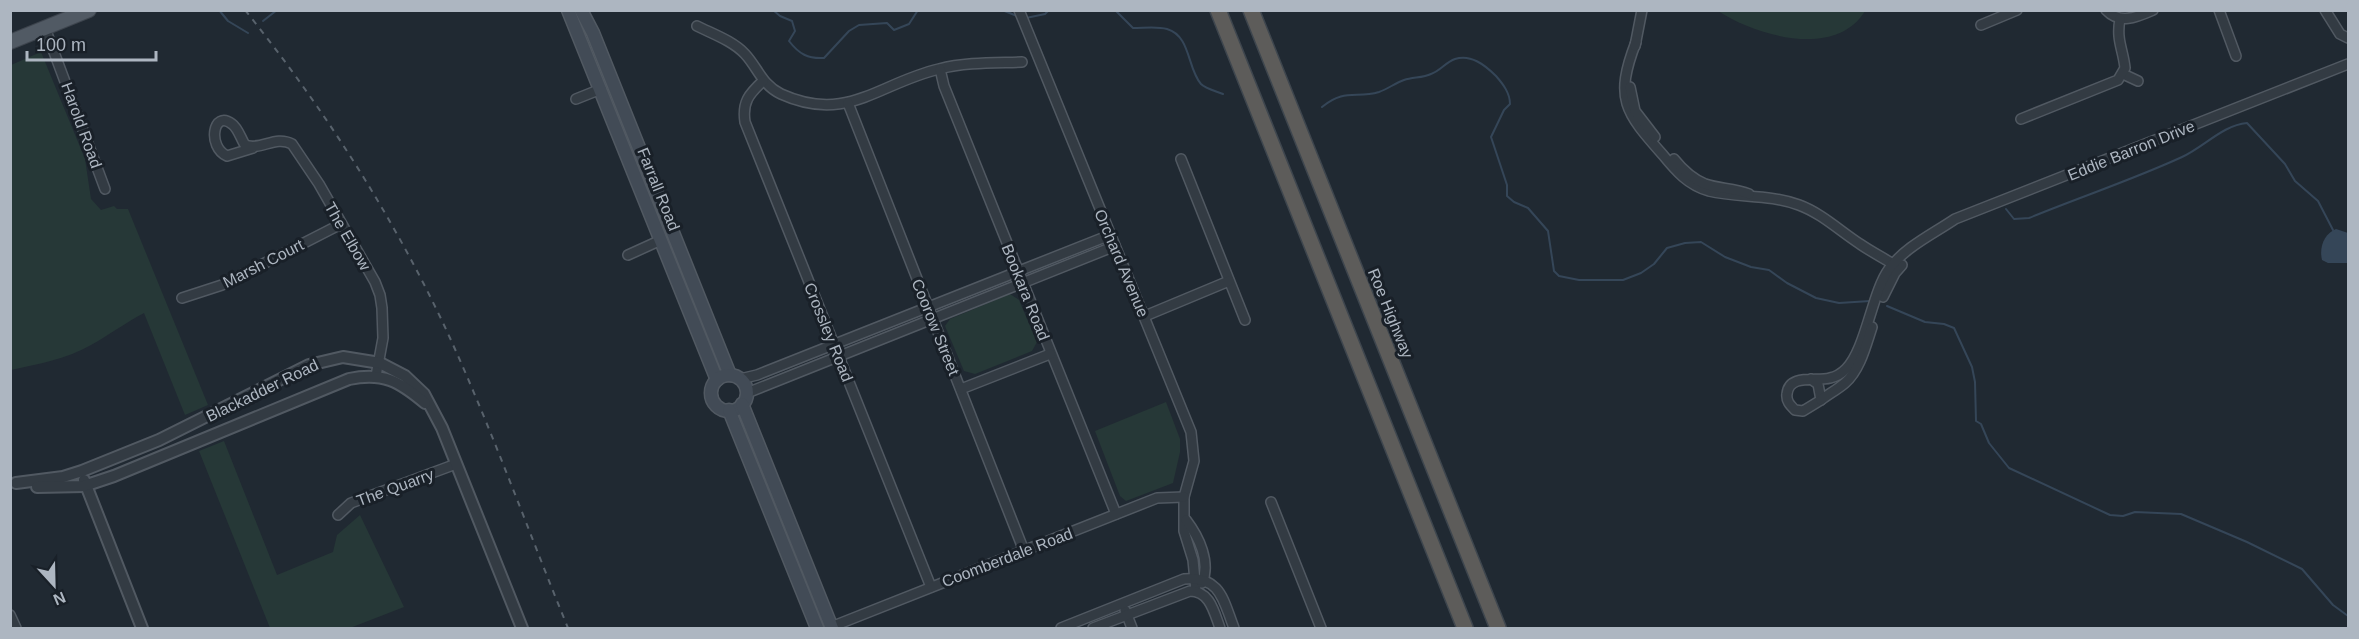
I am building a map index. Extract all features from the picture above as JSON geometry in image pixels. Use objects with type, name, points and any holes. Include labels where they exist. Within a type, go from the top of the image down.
[{"type":"highway","points":[[1218,10],[1465,628]]},
{"type":"highway","name":"Roe Highway","points":[[1251,10],[1498,628]]},
{"type":"main road","points":[[10,42],[89,10]]},
{"type":"main road","name":"Farrall Road","points":[[568,10],[717,380]]},
{"type":"main road","name":"Farrall Road","points":[[581,10],[608,69],[721,351],[735,377]]},
{"type":"main road","points":[[577,31],[589,25]]},
{"type":"main road","points":[[595,74],[608,69]]},
{"type":"main road","points":[[617,130],[630,125]]},
{"type":"main road","points":[[636,175],[648,170]]},
{"type":"main road","points":[[708,356],[721,351]]},
{"type":"main road","points":[[818,628],[729,410],[718,406],[712,398],[712,387],[723,376],[735,377],[745,385],[744,399],[832,628]]},
{"type":"main road","points":[[729,410],[744,399]]},
{"type":"street","name":"Orchard Avenue","points":[[1019,10],[1110,235],[1145,315],[1193,441],[1194,461],[1184,497],[1186,519],[1184,535],[1199,579]]},
{"type":"street","points":[[1642,10],[1636,42],[1625,69],[1624,84],[1629,112],[1636,125],[1686,180],[1708,190],[1734,196],[1751,195],[1800,205],[1894,269]]},
{"type":"street","points":[[1981,25],[2017,10]]},
{"type":"street","points":[[2106,10],[2112,17],[2120,19],[2130,19],[2153,10]]},
{"type":"street","points":[[2219,10],[2236,56]]},
{"type":"street","points":[[2325,10],[2340,34],[2349,38]]},
{"type":"street","points":[[2021,119],[2112,83],[2123,74],[2124,62],[2118,32],[2120,19]]},
{"type":"street","points":[[697,26],[744,52],[763,81],[778,92],[812,103],[833,106],[848,103],[940,69],[1022,62]]},
{"type":"street","name":"Harold Road","points":[[45,28],[105,189]]},
{"type":"street","name":"Eddie Barron Drive","points":[[1894,269],[1862,356],[1851,376],[1845,383],[1811,407],[1800,411],[1795,410],[1788,402],[1788,391],[1793,384],[1801,380],[1830,378],[1847,368],[1894,269],[1905,252],[1955,219],[2349,64]]},
{"type":"street","name":"Bookara Road","points":[[940,69],[1017,271],[1116,514]]},
{"type":"street","points":[[2123,74],[2138,81]]},
{"type":"street","name":"Crossley Road","points":[[763,81],[745,101],[746,122],[931,587]]},
{"type":"street","points":[[576,99],[601,89]]},
{"type":"street","name":"Coorow Street","points":[[848,103],[1024,551]]},
{"type":"street","name":"The Elbow","points":[[253,148],[245,145],[234,124],[229,122],[218,124],[214,128],[213,134],[223,154],[227,156],[253,148],[277,140],[285,140],[292,144],[319,184],[375,282],[380,295],[383,338],[376,376]]},
{"type":"street","points":[[1181,159],[1245,320]]},
{"type":"street","name":"Marsh Court","points":[[182,297],[222,285],[341,224]]},
{"type":"street","points":[[735,377],[758,375],[1110,235]]},
{"type":"street","points":[[628,255],[661,240]]},
{"type":"street","points":[[744,399],[788,376],[1115,246]]},
{"type":"street","points":[[1145,315],[1229,281]]},
{"type":"street","points":[[972,289],[976,301]]},
{"type":"street","points":[[879,326],[884,337]]},
{"type":"street","points":[[961,389],[1050,354]]},
{"type":"street","name":"Blackadder Road","points":[[13,483],[63,477],[82,471],[247,398],[309,365],[343,357],[380,363],[394,369],[417,386],[429,401],[522,628]]},
{"type":"street","points":[[783,364],[788,376]]},
{"type":"street","name":"Blackadder Road","points":[[13,483],[38,487],[84,486],[135,468],[349,379],[376,376],[387,378],[405,387],[433,409]]},
{"type":"street","points":[[1811,379],[1818,384],[1821,400]]},
{"type":"street","points":[[247,398],[255,417]]},
{"type":"street","points":[[163,437],[170,453]]},
{"type":"street","name":"The Quarry","points":[[338,515],[351,503],[456,464]]},
{"type":"street","points":[[82,471],[84,486],[141,628]]},
{"type":"street","name":"Coomberdale Road","points":[[832,628],[1157,498],[1184,497]]},
{"type":"street","points":[[1271,502],[1321,628]]},
{"type":"street","points":[[1061,628],[1076,626],[1184,579],[1199,579],[1213,584],[1219,591],[1234,628]]},
{"type":"street","points":[[1197,591],[1199,579]]},
{"type":"street","points":[[1093,628],[1190,591],[1197,591],[1211,603],[1220,628]]},
{"type":"street","points":[[1123,604],[1132,628]]},
{"type":"street","points":[[1216,618],[1228,613]]},
{"type":"street","points":[[10,615],[16,628]]},
{"type":"shaded area","points":[[1718,11],[1865,11],[1852,26],[1835,35],[1816,39],[1774,35],[1734,20]]},
{"type":"shaded area","points":[[41,52],[85,159],[91,199],[101,210],[114,206],[117,209],[128,209],[208,405],[185,415],[144,313],[72,354],[11,370],[11,65]]},
{"type":"shaded area","points":[[1010,294],[1019,300],[1037,342],[1032,351],[975,374],[964,371],[945,326],[950,319]]},
{"type":"shaded area","points":[[1166,402],[1180,439],[1180,452],[1173,483],[1126,501],[1120,496],[1095,431]]},
{"type":"shaded area","points":[[224,441],[277,575],[333,552],[337,535],[360,515],[404,607],[350,628],[270,628],[199,451]]},
{"type":"water","points":[[2336,229],[2348,233],[2348,263],[2328,263],[2322,260],[2323,242],[2328,234]]},
{"type":"waterway","points":[[219,10],[228,21],[248,33]]},
{"type":"waterway","points":[[263,21],[277,10]]},
{"type":"waterway","points":[[773,10],[792,21],[795,31],[789,41],[793,46],[804,55],[818,58],[824,58],[849,31],[859,25],[887,23],[894,30],[909,24],[918,10]]},
{"type":"waterway","points":[[1002,10],[1017,16]]},
{"type":"waterway","points":[[1026,18],[1045,14],[1049,10]]},
{"type":"waterway","points":[[1115,10],[1133,28],[1159,28],[1175,33],[1185,45],[1193,70],[1201,84],[1223,94]]},
{"type":"waterway","points":[[1322,107],[1337,98],[1379,92],[1404,80],[1428,75],[1455,59],[1472,59],[1492,72],[1507,92],[1510,104],[1504,110],[1491,137],[1507,185],[1507,196],[1528,208],[1548,231],[1554,271],[1559,276],[1579,280],[1623,280],[1641,273],[1654,264],[1667,248],[1701,242],[1725,257],[1751,267],[1769,270],[1787,283],[1816,298],[1839,303],[1870,301]]},
{"type":"waterway","points":[[2006,209],[2014,219],[2029,218],[2163,165],[2190,153],[2222,132],[2247,123],[2285,164],[2295,181],[2318,201],[2333,230]]},
{"type":"waterway","points":[[1887,306],[1925,322],[1944,324],[1954,328],[1972,367],[1975,382],[1976,421],[1981,424],[1989,443],[2009,468],[2110,515],[2123,516],[2135,512],[2181,514],[2247,542],[2302,569],[2333,605],[2348,616]]},
{"type":"railway","points":[[245,10],[302,84],[354,162],[402,242],[444,325],[477,400],[568,628]]}]
